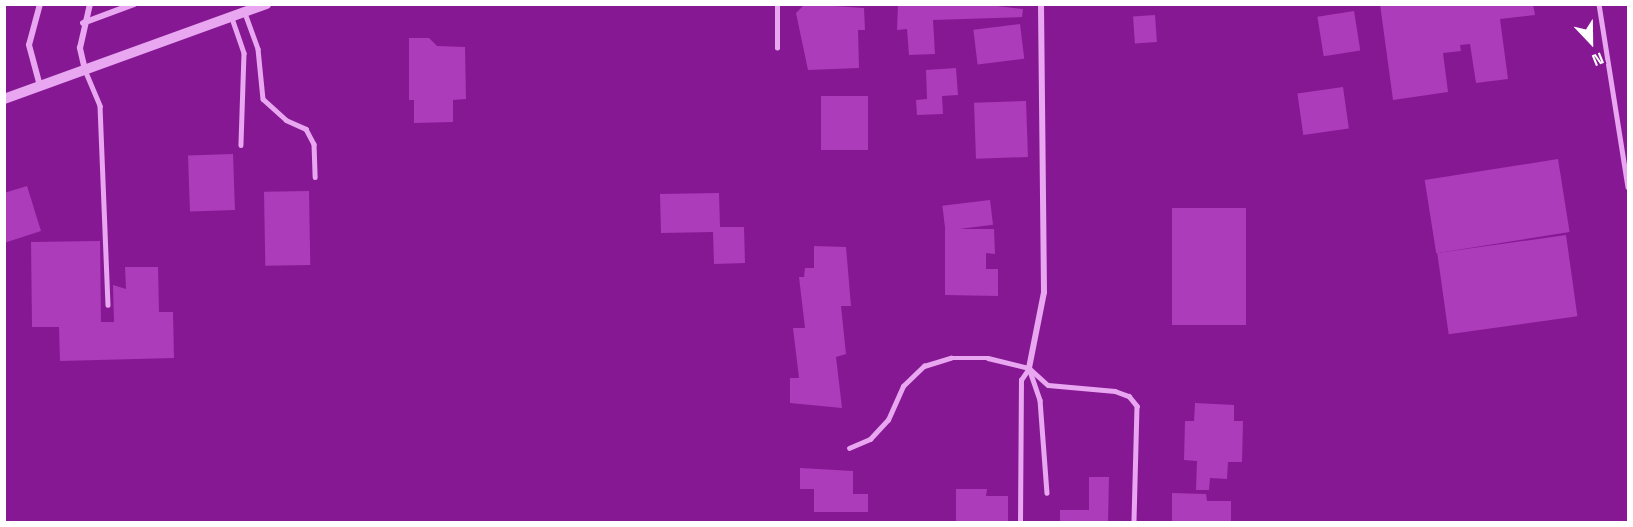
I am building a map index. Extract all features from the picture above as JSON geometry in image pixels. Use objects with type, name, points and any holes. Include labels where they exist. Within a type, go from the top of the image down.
[{"type":"street","points":[[40,4],[29,45],[40,86]]},
{"type":"street","points":[[85,70],[80,48],[83,23],[90,4]]},
{"type":"street","points":[[83,23],[134,4]]},
{"type":"street","points":[[4,99],[266,4]]},
{"type":"street","points":[[1029,368],[1044,292],[1041,4]]},
{"type":"lane","points":[[777,4],[777,48]]},
{"type":"lane","points":[[1599,4],[1629,187]]},
{"type":"lane","points":[[244,12],[258,49],[263,99],[286,120],[306,129],[314,144],[315,177]]},
{"type":"lane","points":[[231,17],[244,53],[241,146]]},
{"type":"lane","points":[[85,70],[100,106],[108,304]]},
{"type":"lane","points":[[849,448],[870,439],[888,420],[903,386],[924,366],[951,358],[988,358],[1029,368],[1048,385],[1115,391],[1129,396],[1137,406],[1134,522]]},
{"type":"lane","points":[[1029,368],[1040,400],[1047,493]]},
{"type":"lane","points":[[1020,522],[1021,380],[1029,368]]},
{"type":"building","points":[[805,4],[864,8],[865,30],[858,30],[859,68],[808,70],[796,13]]},
{"type":"building","points":[[898,4],[980,4],[1023,9],[1022,17],[933,20],[935,54],[909,55],[907,29],[897,30]]},
{"type":"building","points":[[1380,4],[1533,4],[1535,15],[1500,19],[1508,79],[1476,83],[1470,44],[1460,45],[1461,51],[1443,53],[1448,92],[1393,100]]},
{"type":"building","points":[[1354,11],[1360,51],[1324,56],[1317,17]]},
{"type":"building","points":[[1155,15],[1157,42],[1135,43],[1133,17]]},
{"type":"building","points":[[1020,24],[1024,59],[978,64],[973,30]]},
{"type":"building","points":[[409,38],[429,38],[437,46],[465,47],[466,99],[453,100],[453,122],[414,123],[414,100],[409,100]]},
{"type":"building","points":[[956,68],[958,95],[942,96],[943,114],[917,115],[916,100],[927,99],[926,70]]},
{"type":"building","points":[[1343,87],[1349,129],[1303,135],[1297,93]]},
{"type":"building","points":[[821,96],[868,96],[868,150],[821,150]]},
{"type":"building","points":[[1026,101],[1028,157],[976,159],[974,103]]},
{"type":"building","points":[[233,154],[235,210],[190,212],[188,156]]},
{"type":"building","points":[[1558,159],[1570,232],[1436,253],[1425,180]]},
{"type":"building","points":[[27,186],[41,231],[4,243],[4,193]]},
{"type":"building","points":[[309,191],[310,265],[265,266],[264,192]]},
{"type":"building","points":[[719,193],[720,227],[744,227],[745,263],[714,264],[713,232],[661,233],[660,194]]},
{"type":"building","points":[[990,200],[993,225],[945,231],[942,206]]},
{"type":"building","points":[[1172,208],[1246,208],[1246,325],[1172,325]]},
{"type":"building","points":[[945,229],[994,229],[995,254],[986,253],[986,269],[998,269],[998,296],[945,295]]},
{"type":"building","points":[[1566,235],[1577,316],[1449,334],[1437,253]]},
{"type":"building","points":[[100,241],[101,322],[114,322],[113,285],[126,289],[125,267],[158,267],[159,312],[173,312],[174,358],[60,361],[59,327],[32,327],[31,242]]},
{"type":"building","points":[[814,246],[846,247],[851,306],[841,306],[846,354],[836,357],[842,408],[790,403],[790,378],[799,378],[793,328],[805,328],[799,277],[804,277],[805,268],[814,268]]},
{"type":"building","points":[[1195,403],[1234,405],[1234,421],[1243,421],[1242,462],[1228,462],[1227,479],[1210,478],[1209,490],[1196,490],[1197,461],[1184,460],[1185,421],[1194,421]]},
{"type":"building","points":[[800,468],[853,471],[853,494],[868,494],[868,512],[814,512],[814,489],[800,489]]},
{"type":"building","points":[[1089,477],[1109,477],[1108,522],[1060,522],[1060,510],[1089,510]]},
{"type":"building","points":[[956,489],[987,489],[986,496],[1008,496],[1008,522],[956,522]]},
{"type":"building","points":[[1172,493],[1206,494],[1207,501],[1231,501],[1231,522],[1172,522]]}]
